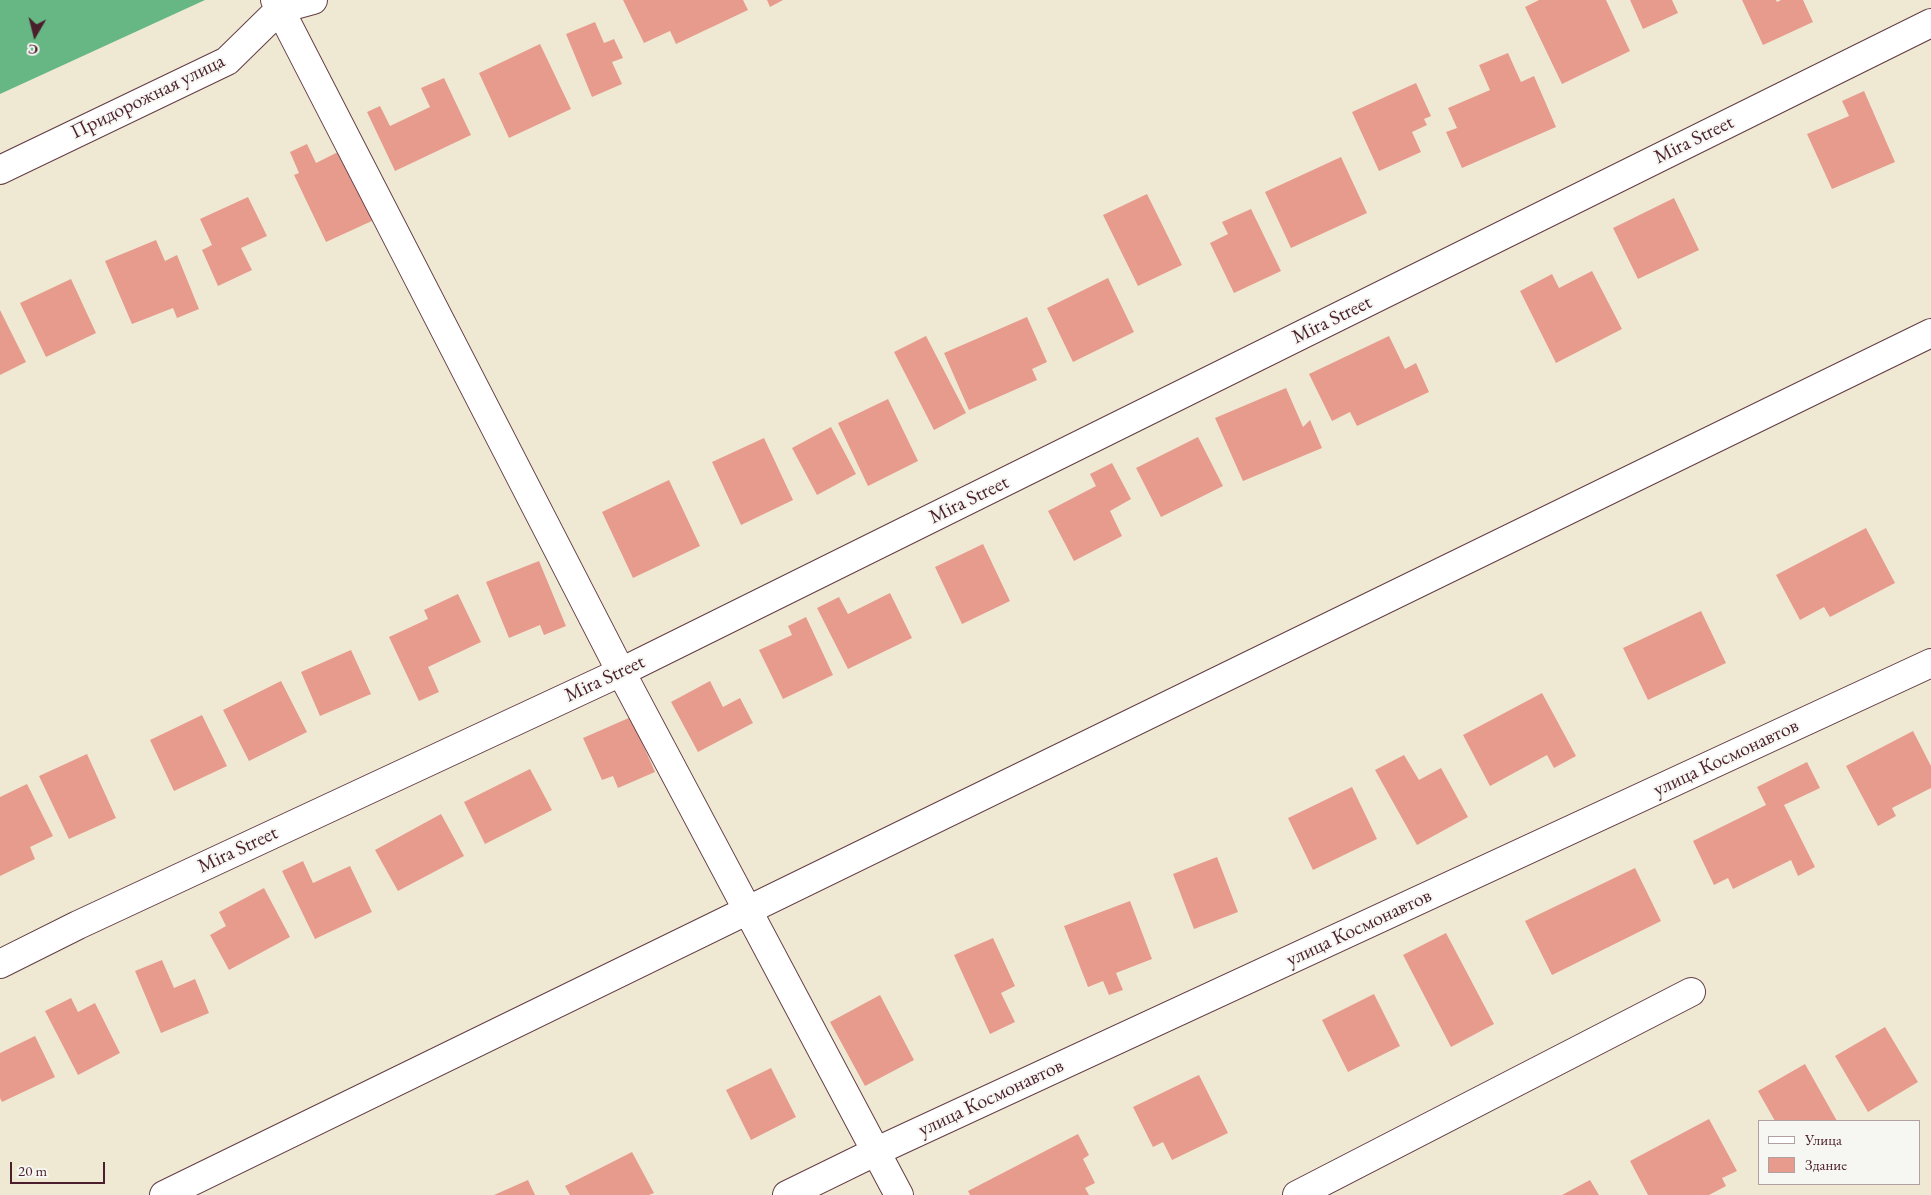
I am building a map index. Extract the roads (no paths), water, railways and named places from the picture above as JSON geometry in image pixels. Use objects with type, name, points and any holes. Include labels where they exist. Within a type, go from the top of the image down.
[{"type":"street","name":"Придорожная улица","points":[[0,170],[227,61],[278,4],[313,0]]},
{"type":"street","points":[[278,4],[621,672],[899,1195]]},
{"type":"street","name":"Mira Street","points":[[0,964],[87,921],[621,672],[1931,23]]},
{"type":"street","points":[[164,1195],[1931,333]]},
{"type":"street","name":"улица Космонавтов","points":[[787,1195],[877,1151],[1931,663]]},
{"type":"street","points":[[1297,1195],[1690,992]]}]
